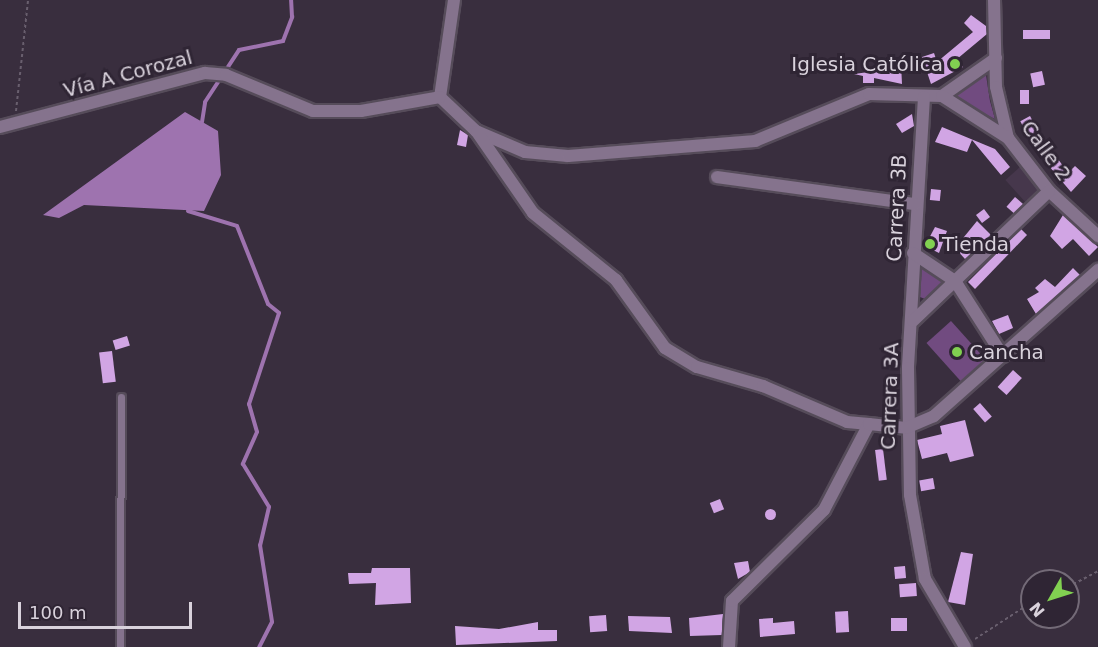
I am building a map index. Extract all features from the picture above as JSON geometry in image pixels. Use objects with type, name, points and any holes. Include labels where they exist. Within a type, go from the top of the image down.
[{"type":"street","points":[[454,0],[440,97],[476,131],[533,213],[616,280],[665,348],[698,367],[763,386],[847,422],[906,428],[956,401],[1098,270]]},
{"type":"street","name":"Calle 2","points":[[994,0],[998,110],[1008,138],[1049,191],[1098,236]]},
{"type":"street","points":[[476,131],[525,152],[568,156],[637,146],[718,148],[755,141],[834,106],[869,94],[942,96],[996,58]]},
{"type":"street","name":"Vía A Corozal","points":[[0,127],[205,73],[226,75],[313,111],[361,111],[440,97]]},
{"type":"street","points":[[942,96],[1008,138]]},
{"type":"street","name":"Carrera 3B","points":[[913,321],[915,204],[924,97]]},
{"type":"street","points":[[717,177],[915,204]]},
{"type":"street","name":"Carrera 3A","points":[[964,645],[925,579],[909,495],[906,428],[913,321],[1049,191]]},
{"type":"street","points":[[913,253],[955,281],[1003,356]]},
{"type":"street","points":[[729,647],[732,601],[824,510],[869,424]]},
{"type":"lane","points":[[120,647],[121,397]]},
{"type":"path","points":[[15,123],[28,0]]},
{"type":"path","points":[[1080,581],[1098,571]]},
{"type":"path","points":[[964,645],[1020,610]]},
{"type":"shaded area","points":[[986,75],[990,101],[995,119],[947,96]]},
{"type":"shaded area","points":[[185,112],[218,131],[221,175],[204,211],[84,205],[59,218],[43,215]]},
{"type":"shaded area","points":[[1021,166],[1041,188],[1025,202],[1005,180]]},
{"type":"shaded area","points":[[920,268],[946,278],[930,301],[920,297]]},
{"type":"shaded area","name":"Cancha","points":[[951,321],[986,360],[961,382],[926,343]]},
{"type":"building","points":[[971,15],[986,26],[987,34],[957,59],[963,67],[931,84],[922,57],[934,53],[937,62],[973,32],[964,23]]},
{"type":"building","points":[[1023,30],[1050,30],[1050,39],[1023,39]]},
{"type":"building","points":[[891,63],[901,63],[902,84],[874,78],[874,83],[863,83],[863,76],[854,74],[891,69]]},
{"type":"building","points":[[1042,71],[1045,85],[1033,87],[1030,73]]},
{"type":"building","points":[[1020,90],[1029,90],[1029,104],[1020,104]]},
{"type":"building","points":[[912,114],[914,126],[902,133],[896,124]]},
{"type":"building","points":[[1030,116],[1039,133],[1029,138],[1020,121]]},
{"type":"building","points":[[942,127],[995,149],[1010,167],[1001,175],[972,140],[967,152],[935,142]]},
{"type":"building","points":[[460,130],[468,135],[466,147],[457,145]]},
{"type":"building","points":[[1053,152],[1068,173],[1075,166],[1086,176],[1071,192],[1043,159]]},
{"type":"building","points":[[931,189],[941,190],[940,201],[930,200]]},
{"type":"building","points":[[1015,197],[1023,204],[1015,214],[1006,207]]},
{"type":"building","points":[[984,209],[990,217],[982,223],[976,215]]},
{"type":"building","points":[[1063,215],[1098,247],[1089,256],[1073,239],[1062,249],[1050,236]]},
{"type":"building","points":[[977,221],[991,235],[965,259],[955,248]]},
{"type":"building","points":[[935,227],[947,231],[939,253],[925,246]]},
{"type":"building","points":[[1021,229],[1027,235],[975,289],[968,282]]},
{"type":"building","points":[[1073,268],[1080,275],[1036,314],[1027,299],[1039,292],[1035,288],[1045,279],[1055,287]]},
{"type":"building","points":[[1008,315],[1013,328],[999,334],[992,321]]},
{"type":"building","points":[[127,336],[130,346],[116,350],[113,340]]},
{"type":"building","points":[[112,351],[116,382],[103,383],[99,353]]},
{"type":"building","points":[[1013,370],[1022,378],[1007,395],[998,387]]},
{"type":"building","points":[[980,403],[992,417],[985,422],[973,409]]},
{"type":"building","points":[[965,420],[974,456],[950,462],[947,453],[922,459],[917,440],[942,434],[940,426]]},
{"type":"building","points":[[883,449],[887,480],[879,481],[875,450]]},
{"type":"building","points":[[933,478],[935,489],[921,491],[919,480]]},
{"type":"building","points":[[720,499],[724,509],[714,513],[710,503]]},
{"type":"building","points":[[770,509],[774,510],[774,518],[770,519],[766,518],[765,514],[766,510]]},
{"type":"building","points":[[961,552],[973,554],[965,605],[948,602]]},
{"type":"building","points":[[748,561],[750,572],[738,579],[734,563]]},
{"type":"building","points":[[905,566],[906,578],[895,579],[894,567]]},
{"type":"building","points":[[372,568],[410,568],[411,603],[375,605],[376,583],[349,584],[348,573],[371,573]]},
{"type":"building","points":[[916,583],[917,596],[900,597],[899,584]]},
{"type":"building","points":[[848,611],[849,632],[836,633],[835,612]]},
{"type":"building","points":[[723,614],[722,635],[690,636],[689,618]]},
{"type":"building","points":[[606,615],[607,631],[590,632],[589,616]]},
{"type":"building","points":[[628,616],[670,617],[672,633],[629,631]]},
{"type":"building","points":[[773,618],[773,623],[794,621],[795,634],[760,637],[759,619]]},
{"type":"building","points":[[891,618],[907,618],[907,631],[891,631]]},
{"type":"building","points":[[538,622],[538,630],[557,630],[557,641],[456,645],[455,626],[499,629]]},
{"type":"waterway","points":[[202,122],[205,102],[239,50],[283,41],[292,17],[291,0]]},
{"type":"waterway","points":[[188,211],[237,226],[268,304],[279,313],[249,404],[257,432],[243,464],[269,507],[260,545],[272,622],[259,647]]},
{"type":"place","name":"Iglesia Católica","points":[[955,64]]},
{"type":"place","name":"Tienda","points":[[930,244]]},
{"type":"place","name":"Cancha","points":[[957,352]]}]
